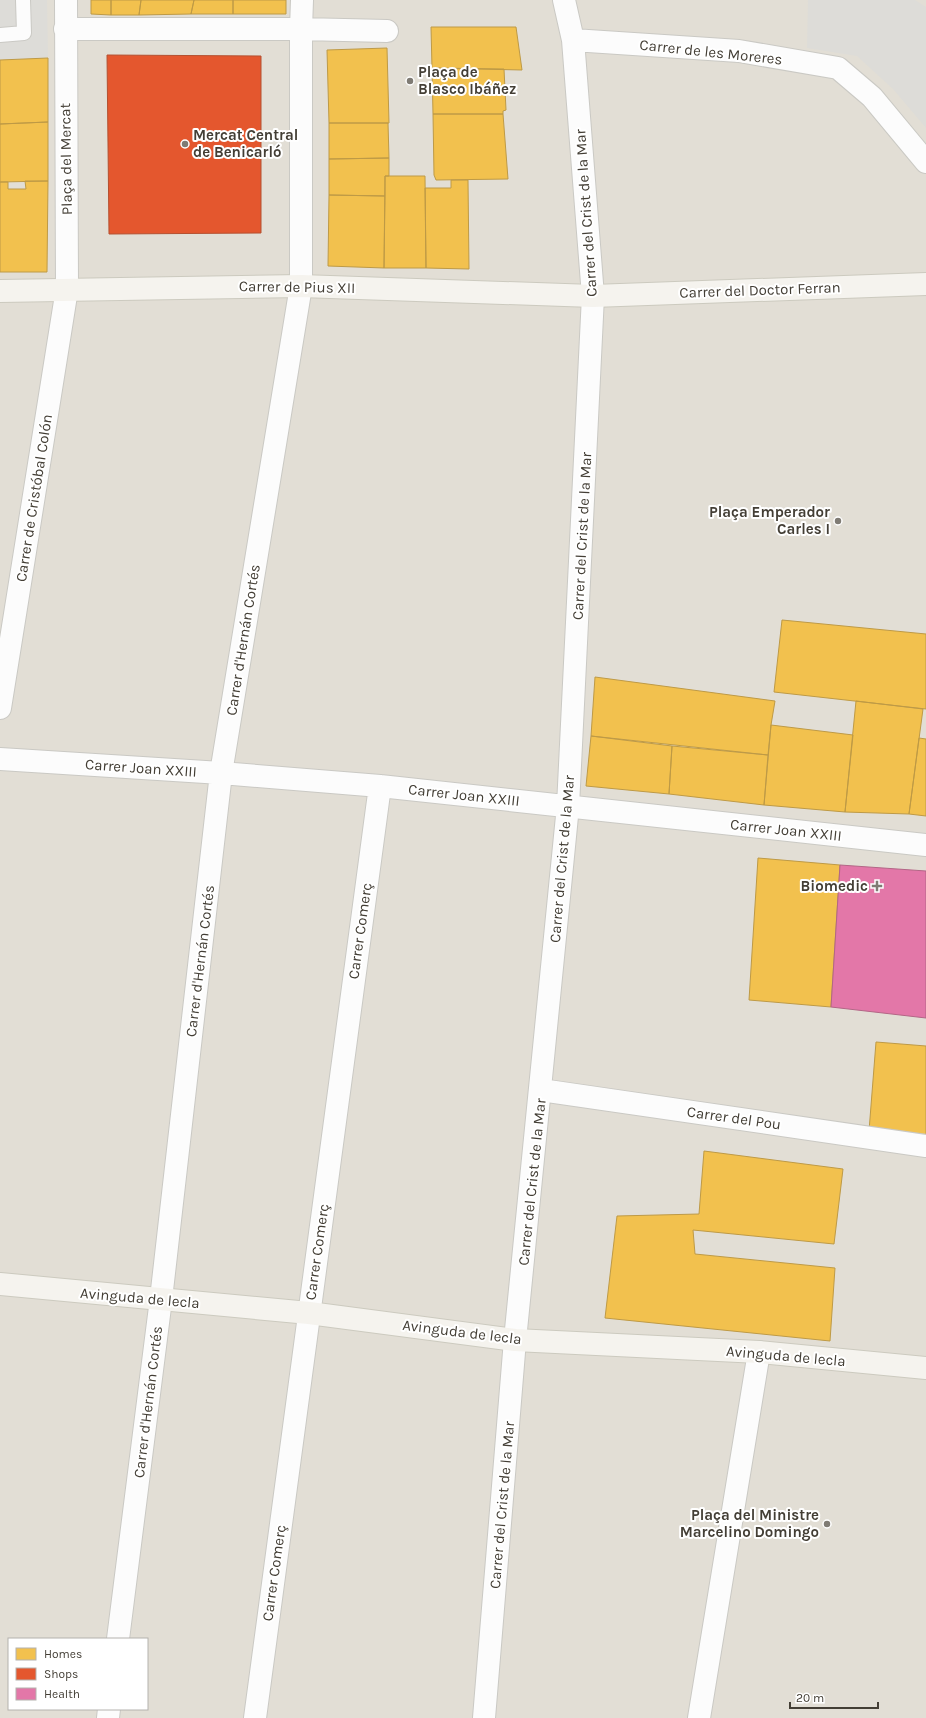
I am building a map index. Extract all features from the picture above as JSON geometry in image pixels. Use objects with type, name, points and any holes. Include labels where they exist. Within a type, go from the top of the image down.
[{"type":"street","name":"Plaça del Mercat","points":[[66,0],[67,289]]},
{"type":"street","points":[[301,286],[302,0]]},
{"type":"street","name":"Carrer del Crist de la Mar","points":[[484,1718],[515,1340],[568,806],[593,296],[573,40],[564,0]]},
{"type":"street","points":[[65,30],[301,29],[387,31]]},
{"type":"street","name":"Carrer de les Moreres","points":[[573,40],[739,52],[838,68],[872,97],[926,162]]},
{"type":"street","name":"Carrer del Doctor Ferran","points":[[593,296],[926,284]]},
{"type":"street","name":"Carrer de Pius XII","points":[[0,291],[301,286],[593,296]]},
{"type":"street","name":"Carrer d'Hernán Cortés","points":[[118,1638],[161,1300],[221,773],[301,286]]},
{"type":"street","name":"Carrer de Cristóbal Colón","points":[[0,708],[67,289]]},
{"type":"street","name":"Carrer Joan XXIII","points":[[0,759],[221,773],[380,786],[926,845]]},
{"type":"street","name":"Carrer Comerç","points":[[255,1718],[380,786]]},
{"type":"street","name":"Carrer del Pou","points":[[541,1090],[926,1146]]},
{"type":"street","name":"Avinguda de lecla","points":[[0,1284],[309,1313],[515,1340],[759,1352],[926,1368]]},
{"type":"street","points":[[699,1718],[759,1352]]},
{"type":"lane","points":[[0,35],[24,33],[23,0]]},
{"type":"shaded area","points":[[0,0],[926,0],[926,1718],[0,1718]]},
{"type":"shaded area","points":[[0,0],[47,0],[48,58],[0,60]]},
{"type":"shaded area","points":[[808,0],[915,0],[926,7],[926,128],[893,89],[857,56],[807,48]]},
{"type":"building: Homes","points":[[91,0],[111,0],[111,15],[91,14]]},
{"type":"building: Homes","points":[[111,0],[141,0],[139,15],[111,15]]},
{"type":"building: Homes","points":[[141,0],[194,0],[191,14],[139,15]]},
{"type":"building: Homes","points":[[194,0],[233,0],[233,14],[191,14]]},
{"type":"building: Homes","points":[[233,0],[286,0],[286,14],[233,14]]},
{"type":"building: Homes","points":[[431,27],[516,27],[522,70],[432,68]]},
{"type":"building: Homes","points":[[387,48],[389,123],[329,123],[327,50]]},
{"type":"building: Homes","points":[[48,58],[48,122],[0,124],[0,60]]},
{"type":"building: Homes","points":[[432,68],[504,69],[506,110],[503,111],[503,114],[433,114]]},
{"type":"building: Homes","points":[[433,114],[503,114],[508,179],[436,180],[434,175]]},
{"type":"building: Homes","points":[[48,122],[48,181],[0,182],[0,124]]},
{"type":"building: Homes","points":[[329,123],[388,123],[389,158],[329,159]]},
{"type":"building: Homes","points":[[389,158],[389,176],[385,176],[385,196],[329,195],[329,159]]},
{"type":"building: Homes","points":[[385,176],[425,176],[426,268],[384,268]]},
{"type":"building: Homes","points":[[451,180],[468,180],[469,269],[426,268],[425,188],[451,188]]},
{"type":"building: Homes","points":[[25,181],[48,181],[47,272],[0,272],[0,182],[8,182],[8,189],[26,189]]},
{"type":"building: Homes","points":[[329,195],[385,196],[384,268],[328,266]]},
{"type":"building: Homes","points":[[782,620],[926,634],[926,709],[774,692]]},
{"type":"building: Homes","points":[[595,677],[775,701],[768,755],[591,736]]},
{"type":"building: Homes","points":[[856,701],[923,709],[909,814],[845,812]]},
{"type":"building: Homes","points":[[771,725],[853,735],[845,812],[764,805]]},
{"type":"building: Homes","points":[[591,736],[672,746],[669,794],[586,786]]},
{"type":"building: Homes","points":[[919,738],[926,739],[926,816],[909,814]]},
{"type":"building: Homes","points":[[672,746],[768,755],[764,805],[669,794]]},
{"type":"building: Homes","points":[[758,858],[840,865],[831,1007],[749,1000]]},
{"type":"building: Homes","points":[[876,1042],[926,1046],[926,1138],[869,1131]]},
{"type":"building: Homes","points":[[704,1151],[843,1169],[834,1244],[693,1230],[695,1254],[835,1268],[830,1341],[605,1318],[617,1216],[699,1214]]},
{"type":"building: Shops","name":"Mercat Central de Benicarló","points":[[107,55],[261,56],[261,233],[109,234]]},
{"type":"building: Health","points":[[840,865],[926,871],[926,1018],[831,1007]]},
{"type":"place","name":"Plaça de Blasco Ibáñez","points":[[410,81]]},
{"type":"place","name":"Mercat Central de Benicarló","points":[[185,144]]},
{"type":"place","name":"Plaça Emperador Carles I","points":[[838,521]]},
{"type":"place","name":"Biomedic","points":[[877,886]]},
{"type":"place","name":"Plaça del Ministre Marcelino Domingo","points":[[827,1524]]}]
